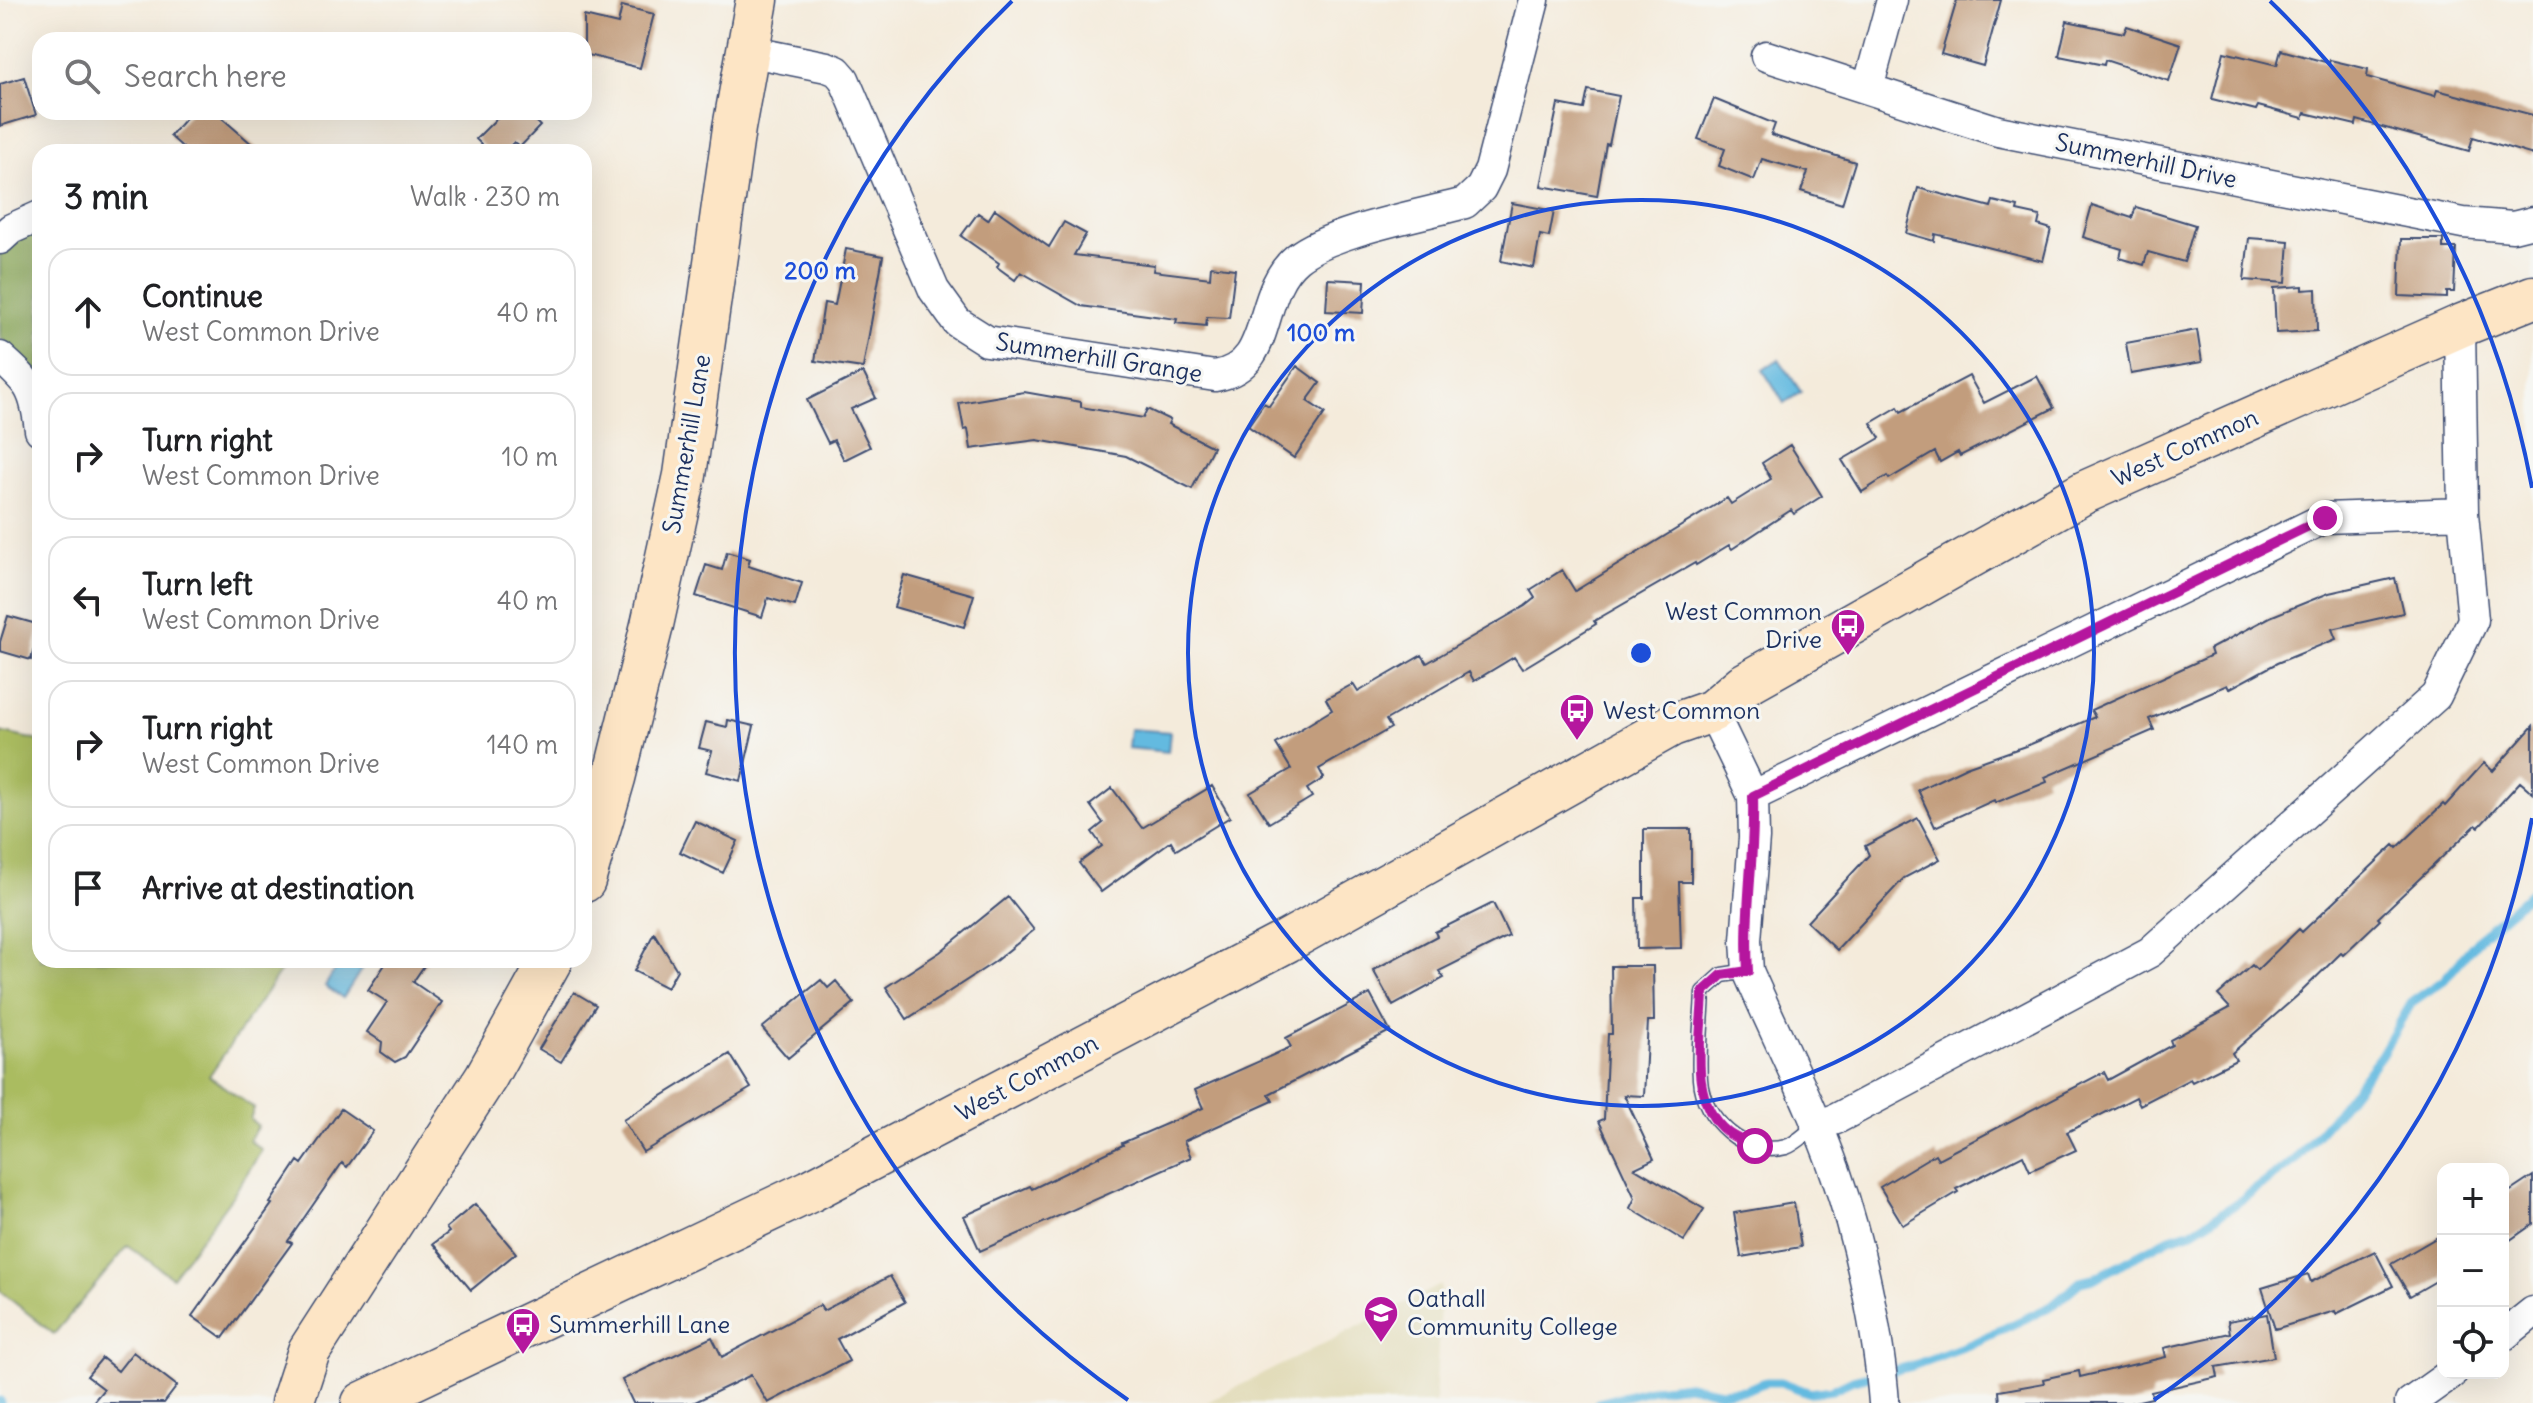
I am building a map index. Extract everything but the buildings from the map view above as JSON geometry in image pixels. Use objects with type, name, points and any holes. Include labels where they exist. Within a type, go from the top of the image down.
[{"type":"main road","name":"Summerhill Lane","points":[[592,854],[652,625],[685,475],[757,0]]},
{"type":"main road","name":"West Common","points":[[363,1403],[810,1191],[1287,941],[1672,725],[1712,711],[1743,685],[2085,492],[2460,326],[2533,297]]},
{"type":"main road","points":[[292,1403],[309,1351],[486,1077],[547,968]]},
{"type":"street","name":"Summerhill Grange","points":[[747,51],[827,67],[837,71],[844,79],[934,290],[957,322],[987,341],[1215,376],[1230,374],[1253,355],[1269,300],[1280,279],[1297,259],[1325,241],[1465,203],[1481,188],[1490,170],[1534,0]]},
{"type":"street","points":[[1868,88],[1892,0]]},
{"type":"street","name":"Summerhill Drive","points":[[1766,56],[1998,131],[2463,223],[2513,227],[2533,222]]},
{"type":"street","points":[[0,239],[11,229],[32,220]]},
{"type":"street","points":[[1816,1126],[1836,1119],[2150,952],[2436,696],[2473,620],[2463,513],[2460,326]]},
{"type":"street","points":[[0,357],[27,382],[32,393]]},
{"type":"street","points":[[1753,796],[2325,518],[2463,513]]},
{"type":"street","points":[[1712,711],[1753,796],[1754,838],[1746,940],[1748,971],[1837,1175],[1854,1239],[1882,1383]]},
{"type":"street","points":[[2509,1331],[2533,1312]]},
{"type":"street","points":[[2410,1403],[2444,1379]]},
{"type":"lane","points":[[1748,971],[1722,975],[1703,992],[1700,1081],[1709,1109],[1726,1132],[1755,1146],[1787,1147],[1816,1126]]},
{"type":"shaded area","name":"Oathall Community College","points":[[1441,1285],[1435,1403],[1205,1403]]},
{"type":"green space","points":[[32,232],[32,367],[0,338],[0,250]]},
{"type":"green space","points":[[0,732],[32,739],[32,968],[283,968],[209,1076],[254,1108],[250,1119],[258,1126],[249,1140],[262,1150],[172,1277],[128,1246],[54,1334],[0,1291]]},
{"type":"water","points":[[1779,359],[1801,392],[1784,403],[1763,370]]},
{"type":"water","points":[[1129,729],[1170,732],[1168,752],[1127,748]]},
{"type":"water","points":[[336,968],[362,968],[343,998],[325,986]]},
{"type":"waterway","points":[[1598,1403],[1654,1389],[1688,1385],[1720,1392],[1745,1390],[1766,1382],[1781,1382],[1810,1393],[1832,1390],[1853,1380],[1912,1366],[1971,1344],[2052,1306],[2080,1282],[2093,1279],[2170,1238],[2193,1231],[2295,1160],[2381,1055],[2412,1002],[2444,980],[2483,934],[2533,891]]},
{"type":"place","name":"West Common Drive","points":[[1848,657]]},
{"type":"place","name":"West Common","points":[[1577,742]]},
{"type":"place","name":"Oathall Community College","points":[[1381,1344]]},
{"type":"place","name":"Summerhill Lane","points":[[523,1356]]},
{"type":"route","points":[[1755,1146],[1726,1132],[1709,1109],[1700,1081],[1703,992],[1722,975],[1748,971],[1746,940],[1754,838],[1753,796],[2325,518]]}]
